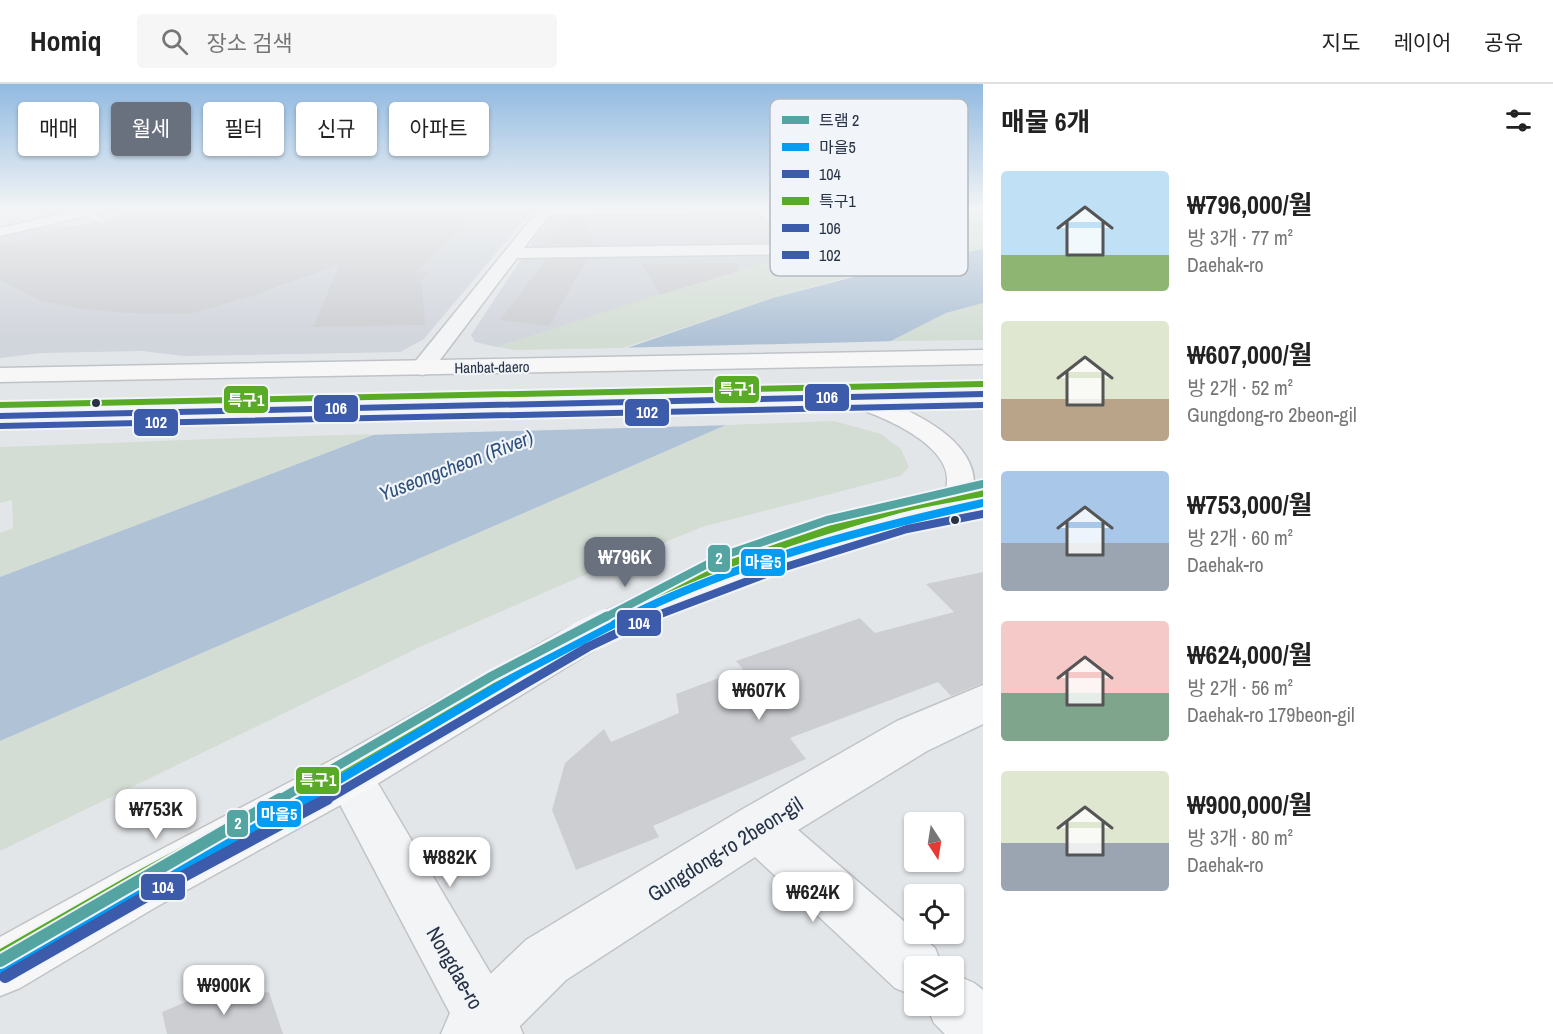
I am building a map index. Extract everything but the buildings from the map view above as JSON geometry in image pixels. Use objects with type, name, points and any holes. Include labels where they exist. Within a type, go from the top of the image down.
[{"type":"main road","name":"Hanbat-daero","points":[[0,375],[983,357]]},
{"type":"main road","points":[[0,416],[983,394]]},
{"type":"main road","points":[[864,398],[917,424],[950,451],[959,473],[958,496],[947,511]]},
{"type":"main road","points":[[0,968],[138,889],[348,776],[554,655],[660,601],[779,558],[904,519],[983,503]]},
{"type":"street","points":[[422,368],[513,253],[562,252]]},
{"type":"street","name":"Gungdong-ro 2beon-gil","points":[[483,1030],[546,960],[758,827],[912,736],[983,704]]},
{"type":"street","name":"Nongdae-ro","points":[[348,776],[483,1030]]},
{"type":"street","points":[[758,827],[904,958]]},
{"type":"street","points":[[964,1011],[983,1029]]},
{"type":"shaded area","points":[[0,252],[497,252],[424,339],[400,352],[184,356],[142,351],[41,353],[0,358]]},
{"type":"shaded area","points":[[530,252],[770,252],[770,263],[497,347],[475,342],[471,335],[520,261]]},
{"type":"shaded area","points":[[770,261],[770,276],[852,276],[773,298],[623,348],[516,350],[497,347]]},
{"type":"shaded area","points":[[983,303],[983,340],[892,341],[946,313]]},
{"type":"shaded area","points":[[834,421],[881,434],[901,449],[909,467],[900,476],[702,527],[573,580],[420,647],[0,851],[0,741],[726,425]]},
{"type":"shaded area","points":[[376,434],[0,577],[0,533],[13,528],[12,500],[0,503],[0,447]]},
{"type":"water","name":"Yuseongcheon (River)","points":[[968,252],[983,252],[983,303],[946,313],[726,425],[0,741],[0,577],[376,434],[773,298],[857,276],[968,276]]},
{"type":"pier","points":[[900,341],[733,425],[367,435],[614,348]]},
{"type":"tram line","name":"2","points":[[0,961],[492,676],[725,555],[827,520],[983,484]]},
{"type":"transit line","name":"특구1","points":[[0,405],[983,384]]},
{"type":"transit line","name":"106","points":[[0,416],[983,394]]},
{"type":"transit line","name":"102","points":[[0,426],[983,405]]},
{"type":"transit line","name":"특구1","points":[[0,956],[133,880],[343,767],[578,629],[655,592],[776,548],[901,509],[981,493]]},
{"type":"transit line","name":"마을5","points":[[0,968],[346,777],[553,654],[629,615],[778,557],[881,527],[983,503]]},
{"type":"transit line","name":"104","points":[[5,977],[143,898],[353,785],[588,647],[664,611],[782,568],[907,529],[983,514]]}]
